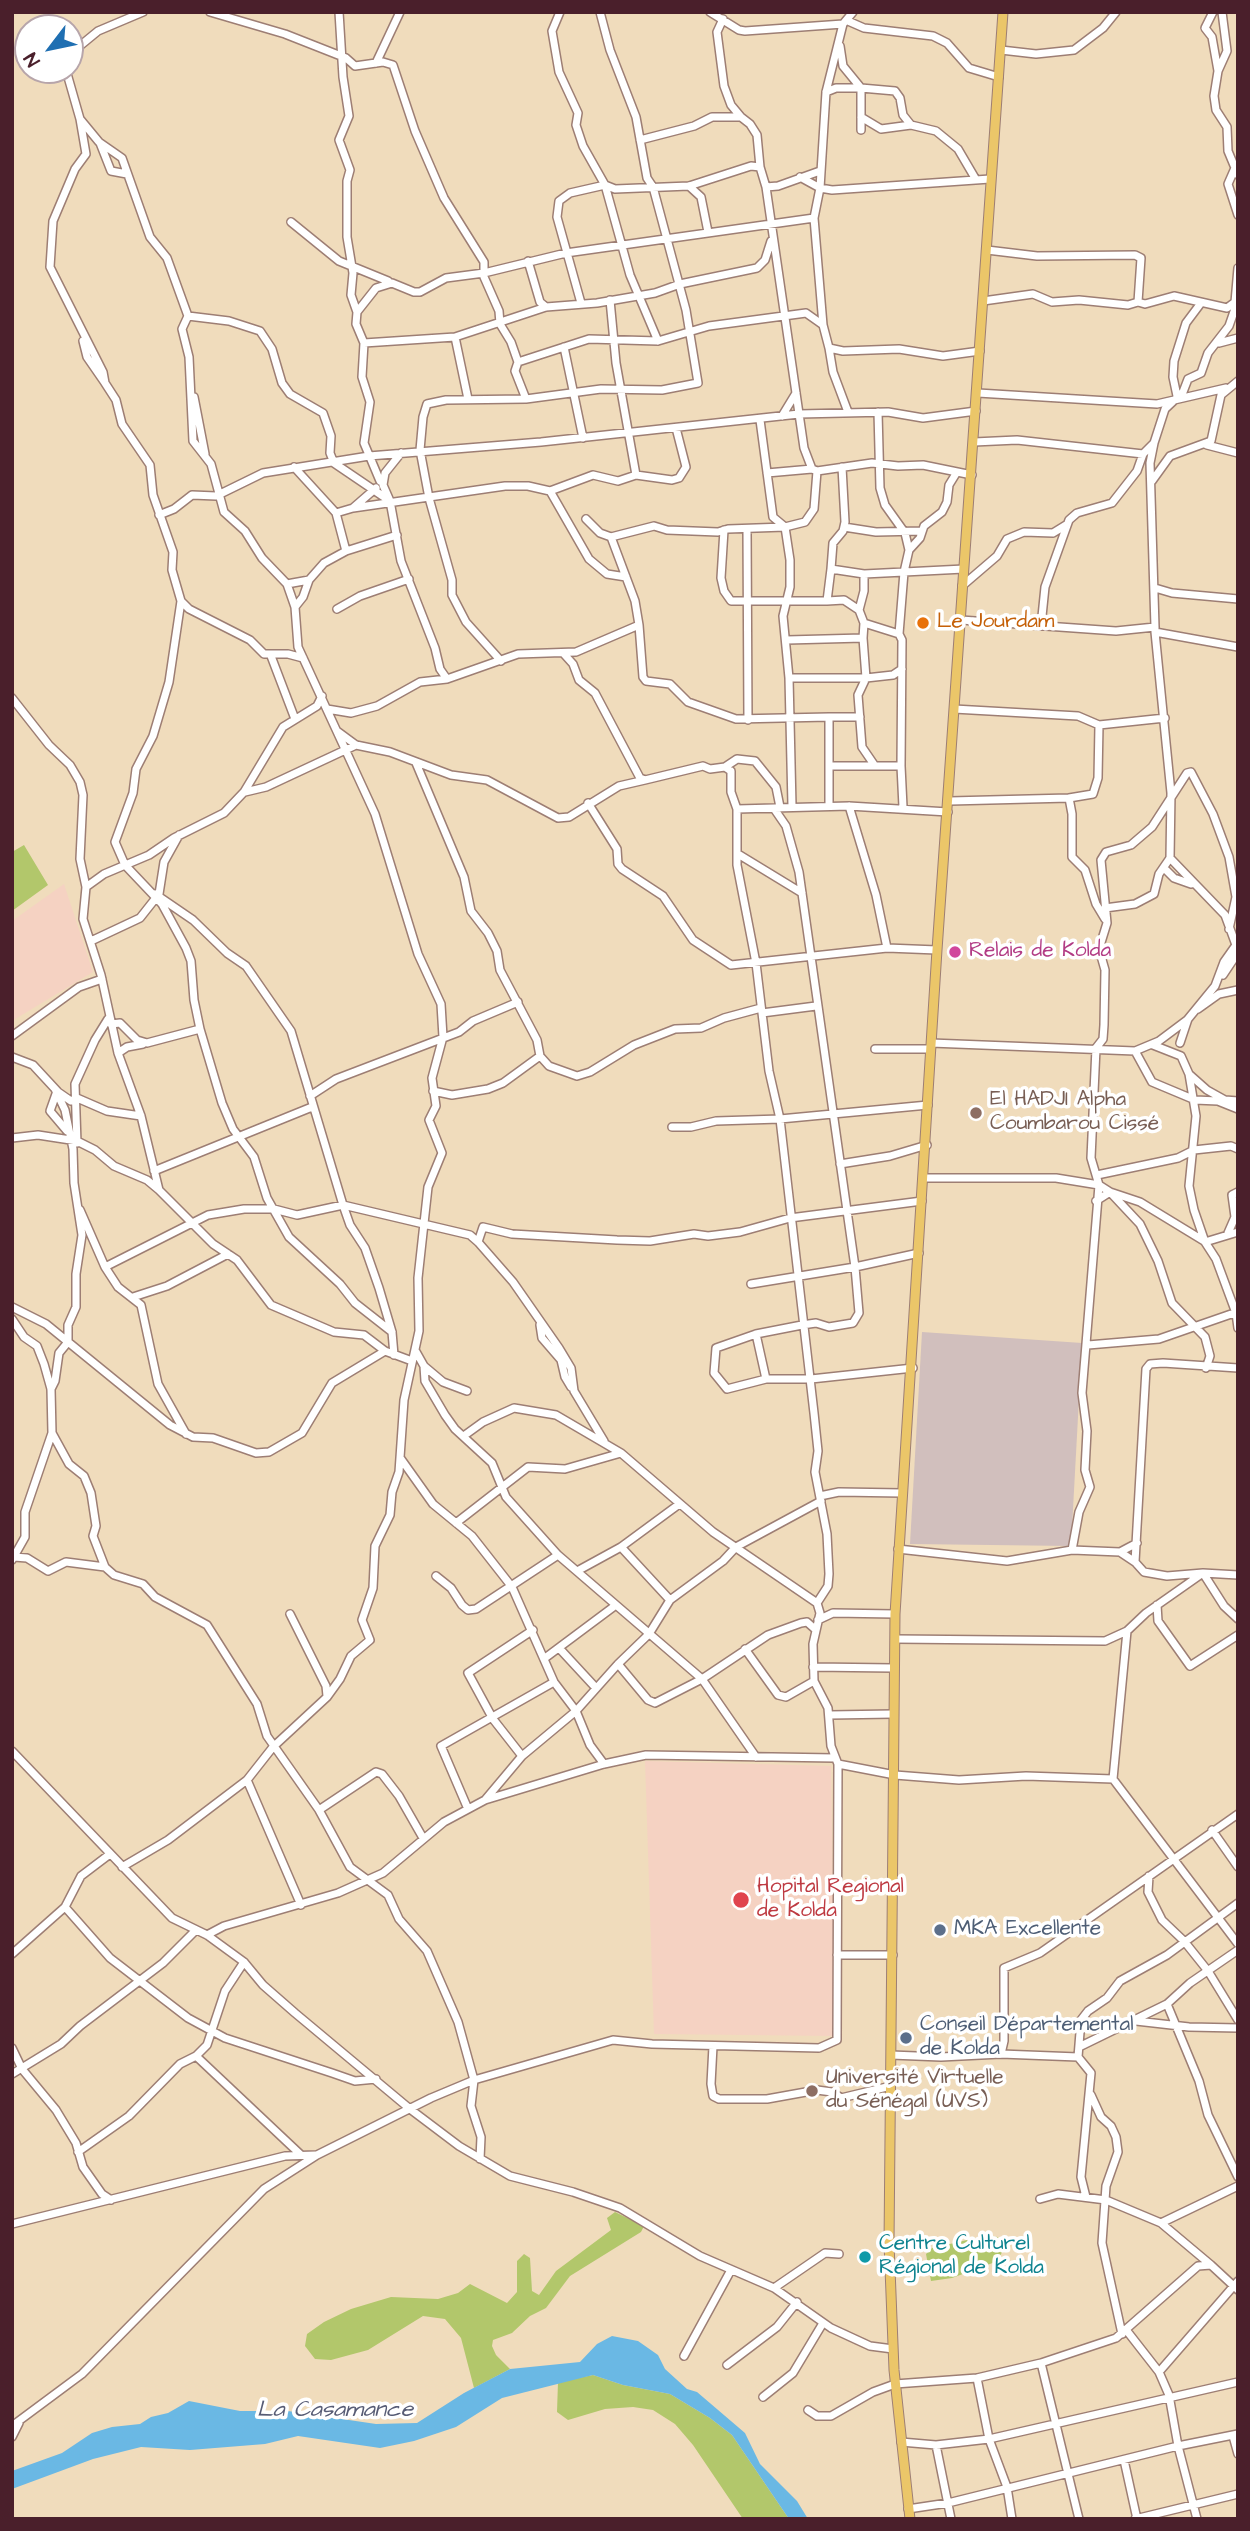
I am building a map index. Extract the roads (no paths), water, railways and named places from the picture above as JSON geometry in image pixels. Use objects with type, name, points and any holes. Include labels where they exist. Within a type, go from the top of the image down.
[{"type":"main road","points":[[909,2514],[892,2350],[891,2055],[895,1775],[892,1714],[895,1614],[913,1368],[937,950],[1003,12]]},
{"type":"street","points":[[84,43],[98,32],[143,12]]},
{"type":"street","points":[[210,12],[273,30],[355,66],[376,63],[393,65],[415,131],[444,198],[484,262],[500,324],[511,342],[517,362],[515,371],[526,399]]},
{"type":"street","points":[[339,12],[344,59],[343,77],[349,116],[339,140],[350,170],[347,181],[347,237],[352,267],[351,295],[357,312],[356,324],[364,343],[362,377],[370,402],[364,443],[380,481]]},
{"type":"street","points":[[376,63],[400,12]]},
{"type":"street","points":[[560,12],[552,31],[559,72],[578,113],[576,125],[583,146],[605,185],[619,243],[658,341]]},
{"type":"street","points":[[501,661],[458,611],[429,498],[420,450],[427,404],[468,399],[526,399],[574,392],[662,390],[698,383],[680,284],[653,187],[647,178],[636,117],[610,50],[600,12]]},
{"type":"street","points":[[710,12],[745,31],[846,23],[864,28],[933,36],[947,43],[970,68],[999,77]]},
{"type":"street","points":[[848,412],[833,372],[823,325],[814,218],[820,188],[826,92],[846,23],[853,12]]},
{"type":"street","points":[[1001,50],[1036,54],[1074,50],[1103,27],[1116,12]]},
{"type":"street","points":[[1213,12],[1204,23],[1205,29],[1212,37],[1218,71]]},
{"type":"street","points":[[1221,12],[1227,51],[1218,71],[1214,96],[1216,110],[1227,128],[1228,151],[1237,171],[1228,184],[1238,215]]},
{"type":"street","points":[[586,519],[600,533],[611,537],[654,526],[667,530],[785,527],[805,522],[814,509],[814,470],[804,448],[757,135],[732,105],[724,86],[718,33],[723,19]]},
{"type":"street","points":[[839,44],[843,66],[861,88],[861,130],[874,122],[881,129],[911,125],[936,131],[958,149],[975,178]]},
{"type":"street","points":[[70,84],[86,154],[75,169],[53,221],[50,267],[81,333],[87,357],[116,400],[121,424],[150,465],[159,515],[173,552],[172,570],[181,601],[169,682],[153,736],[136,769],[133,793],[115,842],[125,865],[162,904],[191,961],[194,1000],[200,1029],[222,1103],[233,1129],[254,1157],[274,1209],[289,1237],[340,1284],[355,1303],[392,1332]]},
{"type":"street","points":[[826,92],[836,88],[895,91],[901,98],[903,115],[911,125]]},
{"type":"street","points":[[640,140],[694,126],[712,117],[741,117]]},
{"type":"street","points":[[80,119],[100,142],[122,158],[150,237],[167,258],[188,316],[183,329],[192,390],[193,441],[211,464],[221,492],[224,512],[233,524],[244,531],[262,558],[287,584],[295,607],[298,647],[375,814],[418,954],[441,1004],[443,1037],[432,1078],[436,1106],[429,1120],[442,1153],[428,1187],[418,1278],[419,1331],[404,1400],[401,1458],[390,1515],[375,1546],[373,1588],[363,1609],[362,1620],[370,1640],[351,1656],[340,1679],[327,1697],[273,1747],[247,1780],[168,1840],[122,1867]]},
{"type":"street","points":[[85,149],[89,131]]},
{"type":"street","points":[[100,142],[111,171],[128,174]]},
{"type":"street","points":[[581,303],[557,217],[559,201],[570,193],[605,185],[615,189],[689,186],[751,166],[760,167]]},
{"type":"street","points":[[766,187],[820,171]]},
{"type":"street","points":[[800,177],[820,188],[832,190],[990,179]]},
{"type":"street","points":[[689,186],[701,197],[708,232]]},
{"type":"street","points":[[291,222],[315,238],[329,254],[352,267],[414,292],[446,278],[619,243],[641,245],[708,232],[814,218]]},
{"type":"street","points":[[364,343],[455,337],[546,307],[655,293],[680,284],[757,268],[765,261],[772,237]]},
{"type":"street","points":[[987,250],[1037,256],[1135,254],[1141,258],[1138,302]]},
{"type":"street","points":[[528,261],[540,302],[546,307]]},
{"type":"street","points":[[1105,908],[1147,899],[1154,894],[1170,858],[1171,793],[1155,629],[1152,482],[1154,443],[1170,401],[1182,392],[1188,379],[1201,373],[1208,354],[1219,343],[1236,306],[1238,268]]},
{"type":"street","points":[[357,312],[376,288],[392,283]]},
{"type":"street","points":[[984,301],[1033,294],[1052,302],[1079,300],[1128,305],[1138,302],[1145,304],[1174,296],[1201,303],[1236,306]]},
{"type":"street","points":[[610,300],[627,433],[636,475]]},
{"type":"street","points":[[1177,396],[1173,377],[1174,361],[1186,323],[1201,303]]},
{"type":"street","points":[[517,362],[589,338],[658,341],[689,331],[806,313],[823,325]]},
{"type":"street","points":[[188,316],[253,327],[267,338],[282,383],[290,394],[323,413],[331,436],[330,453],[334,463],[390,501]]},
{"type":"street","points":[[455,337],[468,399]]},
{"type":"street","points":[[1219,343],[1238,338]]},
{"type":"street","points":[[564,346],[583,438]]},
{"type":"street","points":[[830,348],[843,351],[899,349],[943,356],[980,351]]},
{"type":"street","points":[[978,393],[1124,403],[1170,401],[1226,388],[1238,381]]},
{"type":"street","points":[[1207,444],[1212,438],[1221,395],[1226,388]]},
{"type":"street","points":[[782,416],[796,393]]},
{"type":"street","points":[[159,515],[174,509],[192,495],[211,498],[245,483],[251,476],[369,456],[583,438],[799,414],[878,412],[923,418],[976,411]]},
{"type":"street","points":[[878,412],[878,464],[885,505],[905,533],[909,550]]},
{"type":"street","points":[[760,420],[773,517],[785,527],[790,573],[783,616],[789,678],[792,806]]},
{"type":"street","points":[[336,513],[390,501],[505,486],[527,486],[550,491],[593,475],[618,481],[636,475],[672,480],[680,478],[686,467],[676,428]]},
{"type":"street","points":[[974,442],[1017,440],[1143,454]]},
{"type":"street","points":[[962,586],[997,556],[1007,539],[1024,532],[1052,533],[1067,525],[1077,513],[1112,503],[1136,471],[1143,454],[1154,443]]},
{"type":"street","points":[[1152,482],[1170,456],[1182,449],[1207,444],[1238,453]]},
{"type":"street","points":[[353,508],[375,489],[401,453]]},
{"type":"street","points":[[767,473],[878,464],[923,465],[972,475]]},
{"type":"street","points":[[294,467],[336,513],[346,551]]},
{"type":"street","points":[[827,601],[832,543],[844,527],[842,467]]},
{"type":"street","points":[[903,807],[902,669],[899,634],[904,572],[909,550],[929,520],[942,512],[947,502],[948,485],[957,472]]},
{"type":"street","points":[[385,473],[383,485],[390,501],[409,579],[435,648],[440,669],[447,680]]},
{"type":"street","points":[[550,491],[589,559],[607,573],[626,577]]},
{"type":"street","points":[[1041,626],[1045,587],[1056,564],[1067,525]]},
{"type":"street","points":[[844,527],[905,533],[922,531]]},
{"type":"street","points":[[747,529],[748,720]]},
{"type":"street","points":[[724,530],[721,578],[724,592],[731,601],[844,600],[859,610],[864,623],[866,678],[859,695],[862,747],[875,766]]},
{"type":"street","points":[[295,607],[303,597],[309,580],[324,563],[346,551],[397,535]]},
{"type":"street","points":[[611,537],[626,577],[639,625],[643,677],[646,681],[670,684],[688,702],[730,717],[748,720],[860,717]]},
{"type":"street","points":[[831,569],[864,573],[964,569]]},
{"type":"street","points":[[859,610],[864,591],[864,573]]},
{"type":"street","points":[[337,609],[360,596],[409,579]]},
{"type":"street","points":[[287,584],[309,580]]},
{"type":"street","points":[[1155,588],[1172,593],[1238,599]]},
{"type":"street","points":[[181,601],[190,609],[250,640],[271,656],[295,719]]},
{"type":"street","points":[[961,620],[1116,631],[1155,629],[1238,647]]},
{"type":"street","points":[[864,623],[899,634]]},
{"type":"street","points":[[326,709],[351,713],[377,706],[420,682],[447,680],[518,654],[576,652],[639,625]]},
{"type":"street","points":[[787,640],[863,638]]},
{"type":"street","points":[[271,656],[288,653],[303,658]]},
{"type":"street","points":[[564,654],[579,680],[595,693],[640,778],[645,780]]},
{"type":"street","points":[[789,678],[866,678],[893,675],[902,669]]},
{"type":"street","points":[[86,887],[224,813],[244,792],[283,727],[317,706],[322,696]]},
{"type":"street","points":[[12,698],[49,745],[70,765],[80,782],[83,795],[80,859],[86,887],[83,919],[102,979],[118,1053],[141,1116],[159,1190]]},
{"type":"street","points":[[954,709],[1078,716],[1100,725],[1165,718]]},
{"type":"street","points":[[829,717],[829,806]]},
{"type":"street","points":[[737,809],[792,806],[949,806],[1093,794],[1097,786],[1100,725]]},
{"type":"street","points":[[337,731],[356,745],[372,746],[416,763],[503,788],[558,818],[569,817],[619,786],[703,766],[710,769],[726,767],[737,759],[755,761],[776,787],[777,808],[786,826],[802,894],[804,928],[812,957],[816,1006],[855,1267],[859,1313],[856,1320],[829,1327],[816,1323],[802,1325],[756,1334],[716,1348],[714,1373],[727,1389],[766,1379],[811,1379],[913,1368]]},
{"type":"street","points":[[244,792],[266,787],[356,745]]},
{"type":"street","points":[[416,763],[464,877],[471,911],[488,933],[497,951],[500,970],[537,1040],[540,1056],[549,1066],[577,1076],[590,1072],[634,1045],[675,1029],[701,1028],[724,1018],[762,1010],[816,1006]]},
{"type":"street","points":[[830,766],[901,766]]},
{"type":"street","points":[[12,2437],[15,2425],[82,2374],[264,2189],[317,2155],[410,2109],[474,2080],[613,2040],[818,2048],[838,2040],[836,1761],[831,1745],[830,1715],[814,1681],[813,1667],[817,1603],[828,1586],[829,1574],[821,1498],[815,1472],[818,1451],[811,1379],[802,1325],[780,1119],[769,1071],[756,963],[737,865],[737,809],[731,792],[731,771],[726,767]]},
{"type":"street","points":[[1072,1550],[1079,1512],[1090,1486],[1085,1470],[1087,1431],[1082,1394],[1099,1185],[1091,1158],[1096,1097],[1096,1048],[1103,1039],[1105,970],[1099,949],[1107,923],[1101,860],[1106,852],[1138,840],[1165,811],[1171,793],[1184,775],[1191,772],[1221,835],[1238,910]]},
{"type":"street","points":[[1069,798],[1072,814],[1072,857],[1085,870],[1096,904],[1107,923]]},
{"type":"street","points":[[588,803],[617,849],[618,864],[646,887],[663,896],[693,940],[731,965],[887,948],[937,950]]},
{"type":"street","points":[[849,806],[876,895],[887,948]]},
{"type":"street","points":[[91,941],[140,918],[155,895],[164,862],[179,835]]},
{"type":"street","points":[[738,853],[802,894]]},
{"type":"street","points":[[1170,858],[1225,915],[1237,943],[1235,957],[1188,1019],[1180,1043]]},
{"type":"street","points":[[1164,868],[1174,878],[1195,886]]},
{"type":"street","points":[[155,895],[246,965],[291,1031],[343,1205],[350,1225],[365,1248],[392,1332],[394,1354]]},
{"type":"street","points":[[1229,929],[1236,897]]},
{"type":"street","points":[[12,1036],[79,987],[102,979]]},
{"type":"street","points":[[876,1049],[931,1046],[1135,1051],[1153,1045],[1219,994],[1238,990]]},
{"type":"street","points":[[310,1096],[336,1079],[443,1037],[518,1002]]},
{"type":"street","points":[[110,1021],[120,1023],[136,1040],[147,1043]]},
{"type":"street","points":[[51,1389],[55,1381],[59,1353],[68,1342],[68,1325],[76,1307],[76,1274],[81,1249],[74,1164],[77,1098],[75,1084],[95,1040],[110,1021]]},
{"type":"street","points":[[118,1053],[127,1047],[200,1029]]},
{"type":"street","points":[[1175,1030],[1195,1100],[1190,1194],[1205,1242],[1216,1259],[1237,1312],[1238,1328]]},
{"type":"street","points":[[1153,1045],[1181,1056]]},
{"type":"street","points":[[1135,1051],[1152,1082],[1195,1100],[1219,1101],[1238,1109]]},
{"type":"street","points":[[433,1091],[452,1095],[488,1089],[503,1083],[540,1056]]},
{"type":"street","points":[[12,1057],[33,1065],[56,1091],[71,1101],[77,1098],[107,1111],[141,1116]]},
{"type":"street","points":[[1189,1074],[1207,1090],[1225,1100],[1238,1101]]},
{"type":"street","points":[[56,1091],[50,1111],[74,1140]]},
{"type":"street","points":[[56,1091],[65,1110],[68,1131]]},
{"type":"street","points":[[672,1127],[691,1127],[716,1121],[780,1119],[929,1105]]},
{"type":"street","points":[[154,1171],[227,1140],[242,1138],[312,1107]]},
{"type":"street","points":[[12,1138],[38,1135],[74,1140],[95,1150],[114,1166],[147,1180],[159,1190],[213,1244],[237,1260],[271,1305],[334,1332],[364,1335],[385,1351],[412,1361]]},
{"type":"street","points":[[840,1164],[890,1156],[927,1145]]},
{"type":"street","points":[[1097,1175],[1178,1158],[1194,1150],[1213,1147],[1238,1149]]},
{"type":"street","points":[[1178,1158],[1191,1162]]},
{"type":"street","points":[[924,1178],[1056,1178],[1099,1185],[1110,1192],[1140,1202],[1205,1242]]},
{"type":"street","points":[[1096,1201],[1110,1192]]},
{"type":"street","points":[[1110,1192],[1140,1224],[1158,1261],[1172,1303],[1205,1337],[1210,1356],[1206,1368]]},
{"type":"street","points":[[1228,1233],[1235,1217],[1232,1195],[1238,1192]]},
{"type":"street","points":[[478,1242],[483,1227],[512,1234],[650,1241],[740,1232],[790,1218],[922,1201]]},
{"type":"street","points":[[105,1267],[193,1222],[227,1210],[274,1209],[297,1215],[343,1205],[470,1235],[513,1282],[571,1368],[574,1391],[604,1441]]},
{"type":"street","points":[[78,1207],[88,1222],[105,1267],[118,1287],[141,1305],[148,1326],[151,1359],[158,1384],[186,1434]]},
{"type":"street","points":[[1205,1242],[1238,1231]]},
{"type":"street","points":[[133,1297],[167,1286],[228,1254]]},
{"type":"street","points":[[751,1284],[797,1279],[919,1254]]},
{"type":"street","points":[[12,1307],[46,1324],[152,1412],[186,1434],[202,1439],[213,1438],[256,1453],[269,1452],[302,1433],[332,1383],[385,1351]]},
{"type":"street","points":[[1088,1345],[1159,1339],[1237,1312]]},
{"type":"street","points":[[12,1320],[24,1337],[37,1346],[51,1389],[52,1433],[25,1512],[25,1537],[13,1558],[27,1558],[48,1571],[66,1562],[105,1567]]},
{"type":"street","points":[[756,1334],[766,1379]]},
{"type":"street","points":[[415,1350],[424,1366],[443,1381],[467,1391]]},
{"type":"street","points":[[1135,1562],[1146,1369],[1150,1364],[1163,1363],[1206,1368],[1238,1368]]},
{"type":"street","points":[[424,1366],[425,1381],[455,1429],[465,1435],[492,1463],[506,1497],[558,1555],[579,1570],[702,1679],[755,1757]]},
{"type":"street","points":[[465,1435],[483,1422],[514,1408],[556,1416],[621,1452],[678,1505],[761,1567],[817,1603]]},
{"type":"street","points":[[52,1433],[69,1464],[84,1476],[91,1493],[96,1526],[93,1536],[105,1567],[114,1575],[143,1584],[155,1597],[206,1625],[257,1704],[273,1747],[319,1810],[350,1867],[365,1881],[388,1895],[399,1919],[427,1951],[458,2022],[474,2080],[471,2106],[481,2137],[480,2159]]},
{"type":"street","points":[[456,1523],[528,1467],[565,1469],[621,1452]]},
{"type":"street","points":[[401,1458],[433,1504],[472,1536],[512,1587],[554,1682],[576,1712],[590,1745],[604,1764]]},
{"type":"street","points":[[485,1800],[522,1756],[576,1712],[618,1664],[649,1634],[670,1600],[723,1561],[736,1547],[821,1498],[839,1492],[902,1493]]},
{"type":"street","points":[[579,1570],[621,1547],[678,1505]]},
{"type":"street","points":[[898,1549],[1007,1561],[1072,1550],[1120,1552],[1137,1543]]},
{"type":"street","points":[[621,1547],[670,1600]]},
{"type":"street","points":[[1120,1552],[1144,1572],[1167,1576],[1203,1573],[1238,1576]]},
{"type":"street","points":[[436,1576],[468,1610],[496,1599],[558,1555]]},
{"type":"street","points":[[895,1639],[1105,1641],[1127,1631],[1157,1605],[1203,1573]]},
{"type":"street","points":[[1203,1573],[1224,1606],[1238,1619]]},
{"type":"street","points":[[545,1658],[616,1605]]},
{"type":"street","points":[[1157,1605],[1158,1621],[1190,1666],[1238,1635]]},
{"type":"street","points":[[818,1620],[833,1613],[895,1614]]},
{"type":"street","points":[[290,1614],[326,1686],[327,1697]]},
{"type":"street","points":[[618,1664],[648,1700],[655,1703],[702,1679],[768,1635],[807,1622],[816,1630]]},
{"type":"street","points":[[522,1756],[493,1719],[468,1673],[533,1630]]},
{"type":"street","points":[[1127,1631],[1114,1779],[1172,1860],[1212,1911],[1220,1916],[1238,1944]]},
{"type":"street","points":[[559,1648],[596,1688]]},
{"type":"street","points":[[745,1649],[778,1695],[786,1697],[814,1681]]},
{"type":"street","points":[[813,1667],[893,1668]]},
{"type":"street","points":[[468,1809],[441,1746],[493,1719],[554,1682]]},
{"type":"street","points":[[830,1715],[892,1714]]},
{"type":"street","points":[[12,1751],[172,1918],[207,1935],[244,1962],[263,1985],[410,2109],[480,2159],[510,2176],[573,2192],[620,2208],[700,2256],[774,2288],[823,2323],[870,2346],[892,2350]]},
{"type":"street","points":[[207,1935],[224,1926],[301,1905],[383,1873],[423,1838],[485,1800],[604,1764],[646,1755],[836,1761],[895,1775],[959,1780],[1026,1776],[1114,1779]]},
{"type":"street","points":[[319,1810],[376,1772],[382,1774],[399,1796],[423,1838]]},
{"type":"street","points":[[247,1780],[301,1905]]},
{"type":"street","points":[[1001,2054],[1004,2041],[1004,1968],[1040,1953],[1238,1814]]},
{"type":"street","points":[[1212,1830],[1238,1867]]},
{"type":"street","points":[[12,1954],[65,1908],[82,1876],[110,1854]]},
{"type":"street","points":[[1149,1876],[1148,1892],[1156,1910],[1208,1971],[1238,2020]]},
{"type":"street","points":[[1078,2057],[1081,2046],[1081,2020],[1087,2011],[1107,1998],[1120,1982],[1167,1955],[1238,1903]]},
{"type":"street","points":[[65,1908],[110,1958],[177,2012],[213,2032],[355,2081],[377,2079]]},
{"type":"street","points":[[12,2074],[61,2044],[170,1958],[196,1930]]},
{"type":"street","points":[[1081,2046],[1167,2004],[1238,1951]]},
{"type":"street","points":[[837,1955],[893,1955]]},
{"type":"street","points":[[78,2152],[129,2116],[180,2064],[196,2056],[208,2045],[225,1991],[244,1962]]},
{"type":"street","points":[[1167,2004],[1185,2054],[1199,2081],[1208,2115],[1234,2162],[1238,2177]]},
{"type":"street","points":[[1135,2021],[1176,2026],[1238,2028]]},
{"type":"street","points":[[713,2046],[712,2096],[719,2099],[767,2099],[817,2090],[832,2092],[841,2098],[891,2086]]},
{"type":"street","points":[[12,2048],[22,2069],[56,2110],[76,2143],[83,2167],[102,2194],[112,2200]]},
{"type":"street","points":[[891,2055],[941,2057],[1001,2054],[1078,2057],[1091,2073],[1081,2177],[1086,2197]]},
{"type":"street","points":[[196,2056],[302,2156]]},
{"type":"street","points":[[1090,2094],[1101,2117],[1111,2126],[1116,2137],[1118,2152],[1106,2186],[1102,2243],[1124,2332],[1159,2372],[1169,2395],[1178,2446],[1197,2519]]},
{"type":"street","points":[[12,2224],[285,2157],[317,2155]]},
{"type":"street","points":[[1161,2224],[1238,2186]]},
{"type":"street","points":[[1040,2199],[1058,2194],[1106,2200],[1161,2224],[1236,2285],[1159,2372]]},
{"type":"street","points":[[774,2288],[825,2253],[839,2254]]},
{"type":"street","points":[[808,2410],[817,2416],[831,2416],[873,2392],[895,2384],[977,2378],[1041,2363],[1124,2332],[1183,2276],[1198,2266],[1211,2265]]},
{"type":"street","points":[[684,2356],[731,2270]]},
{"type":"street","points":[[727,2365],[771,2332],[797,2302]]},
{"type":"street","points":[[763,2397],[793,2373],[823,2323]]},
{"type":"street","points":[[1041,2363],[1079,2519]]},
{"type":"street","points":[[977,2378],[989,2438],[1007,2487],[1012,2519]]},
{"type":"street","points":[[901,2442],[936,2445],[989,2438],[1169,2395],[1238,2382]]},
{"type":"street","points":[[909,2514],[1007,2487],[1235,2435],[1238,2454]]},
{"type":"street","points":[[936,2445],[951,2519]]},
{"type":"street","points":[[1124,2460],[1136,2519],[1193,2502],[1238,2494]]},
{"type":"water","points":[[612,2336],[638,2341],[658,2355],[665,2369],[687,2389],[697,2392],[745,2433],[760,2464],[797,2501],[808,2519],[789,2519],[732,2435],[710,2418],[670,2394],[623,2385],[593,2375],[502,2398],[456,2427],[414,2441],[380,2448],[298,2436],[265,2444],[190,2450],[141,2447],[93,2459],[12,2489],[12,2471],[62,2453],[92,2433],[112,2427],[140,2424],[189,2401],[240,2411],[288,2411],[376,2424],[417,2423],[464,2393],[510,2369],[580,2362],[597,2344]]},
{"type":"place","name":"Le Jourdam","points":[[923,623]]},
{"type":"place","name":"Relais de Kolda","points":[[955,952]]},
{"type":"place","name":"El HADJI Alpha Coumbarou Cissé","points":[[976,1113]]},
{"type":"place","name":"Hopital Regional de Kolda","points":[[741,1900]]},
{"type":"place","name":"MKA Excellente","points":[[940,1930]]},
{"type":"place","name":"Conseil Départemental de Kolda","points":[[906,2038]]},
{"type":"place","name":"Université Virtuelle du Sénégal (UVS)","points":[[812,2091]]},
{"type":"place","name":"Centre Culturel Régional de Kolda","points":[[865,2257]]},
{"type":"water label","name":"La Casamance","points":[[335,2411]]}]
